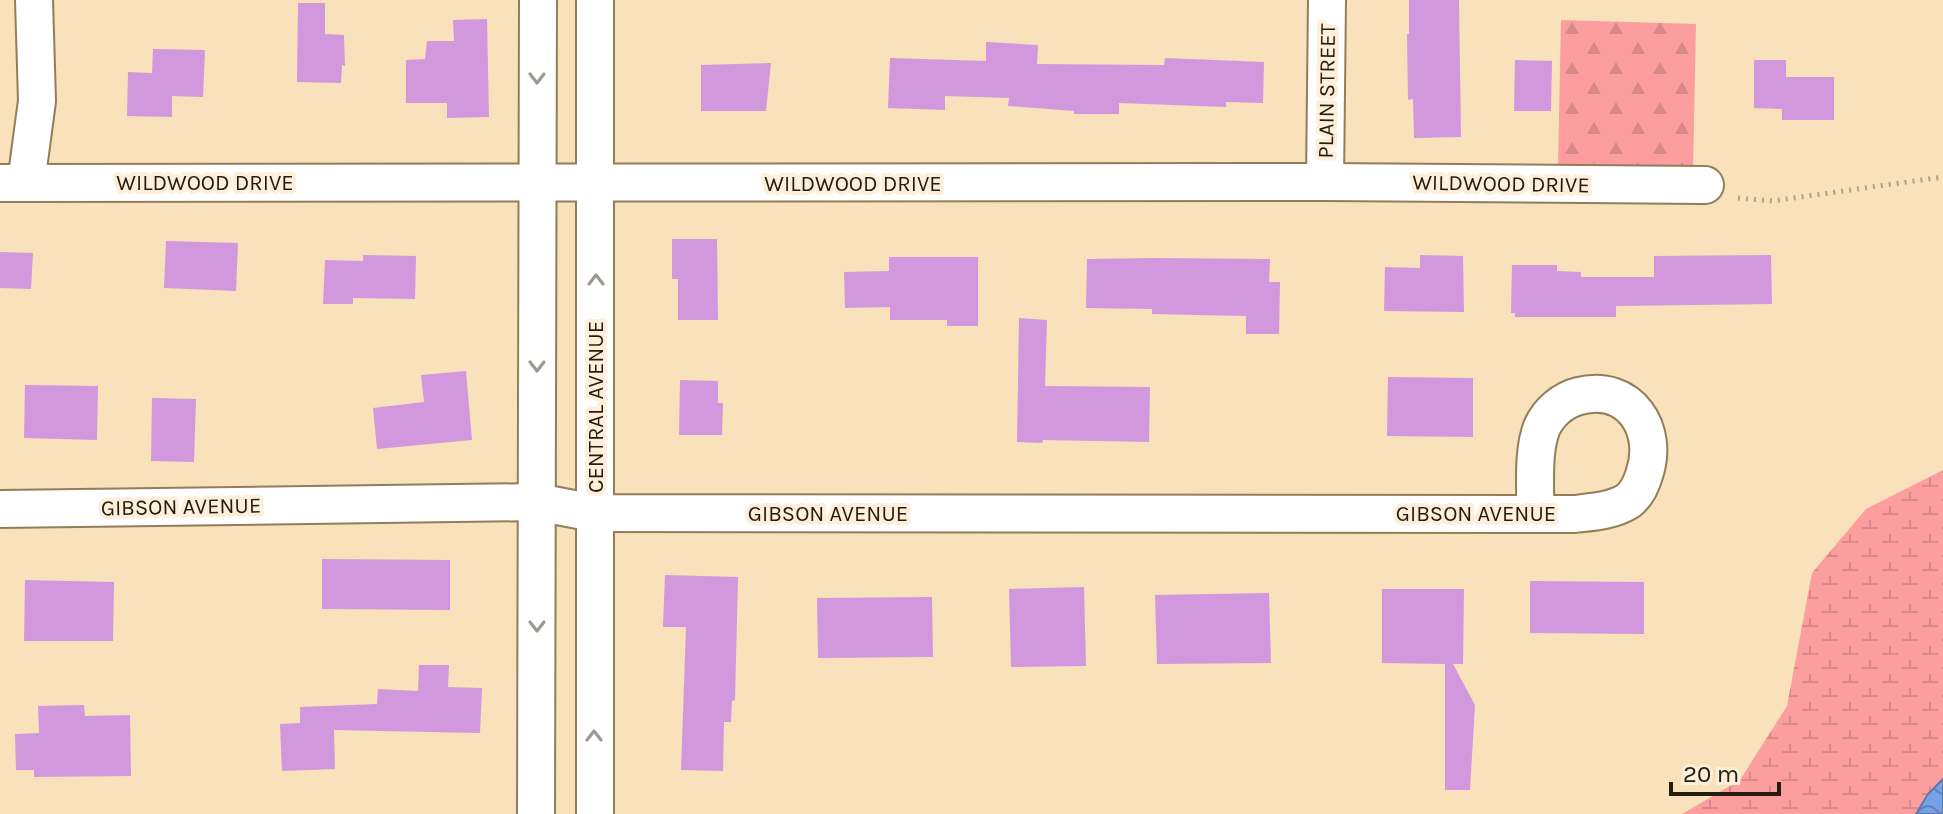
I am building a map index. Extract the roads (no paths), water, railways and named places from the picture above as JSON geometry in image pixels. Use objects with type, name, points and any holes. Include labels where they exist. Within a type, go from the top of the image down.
[{"type":"street","points":[[13,183],[37,101],[34,0]]},
{"type":"street","points":[[536,814],[538,0]]},
{"type":"street","name":"CENTRAL AVENUE","points":[[595,0],[595,814]]},
{"type":"street","name":"PLAIN STREET","points":[[1325,182],[1327,0]]},
{"type":"street","name":"WILDWOOD DRIVE","points":[[13,183],[537,181],[597,184],[1325,182],[1705,185]]},
{"type":"street","name":"GIBSON AVENUE","points":[[0,509],[537,502],[594,513],[1574,514],[1608,510],[1631,499],[1643,479],[1650,447],[1645,428],[1635,411],[1605,394],[1576,396],[1553,411],[1542,427],[1538,445],[1535,513]]},
{"type":"water","points":[[1943,779],[1943,814],[1916,814],[1928,794]]}]
